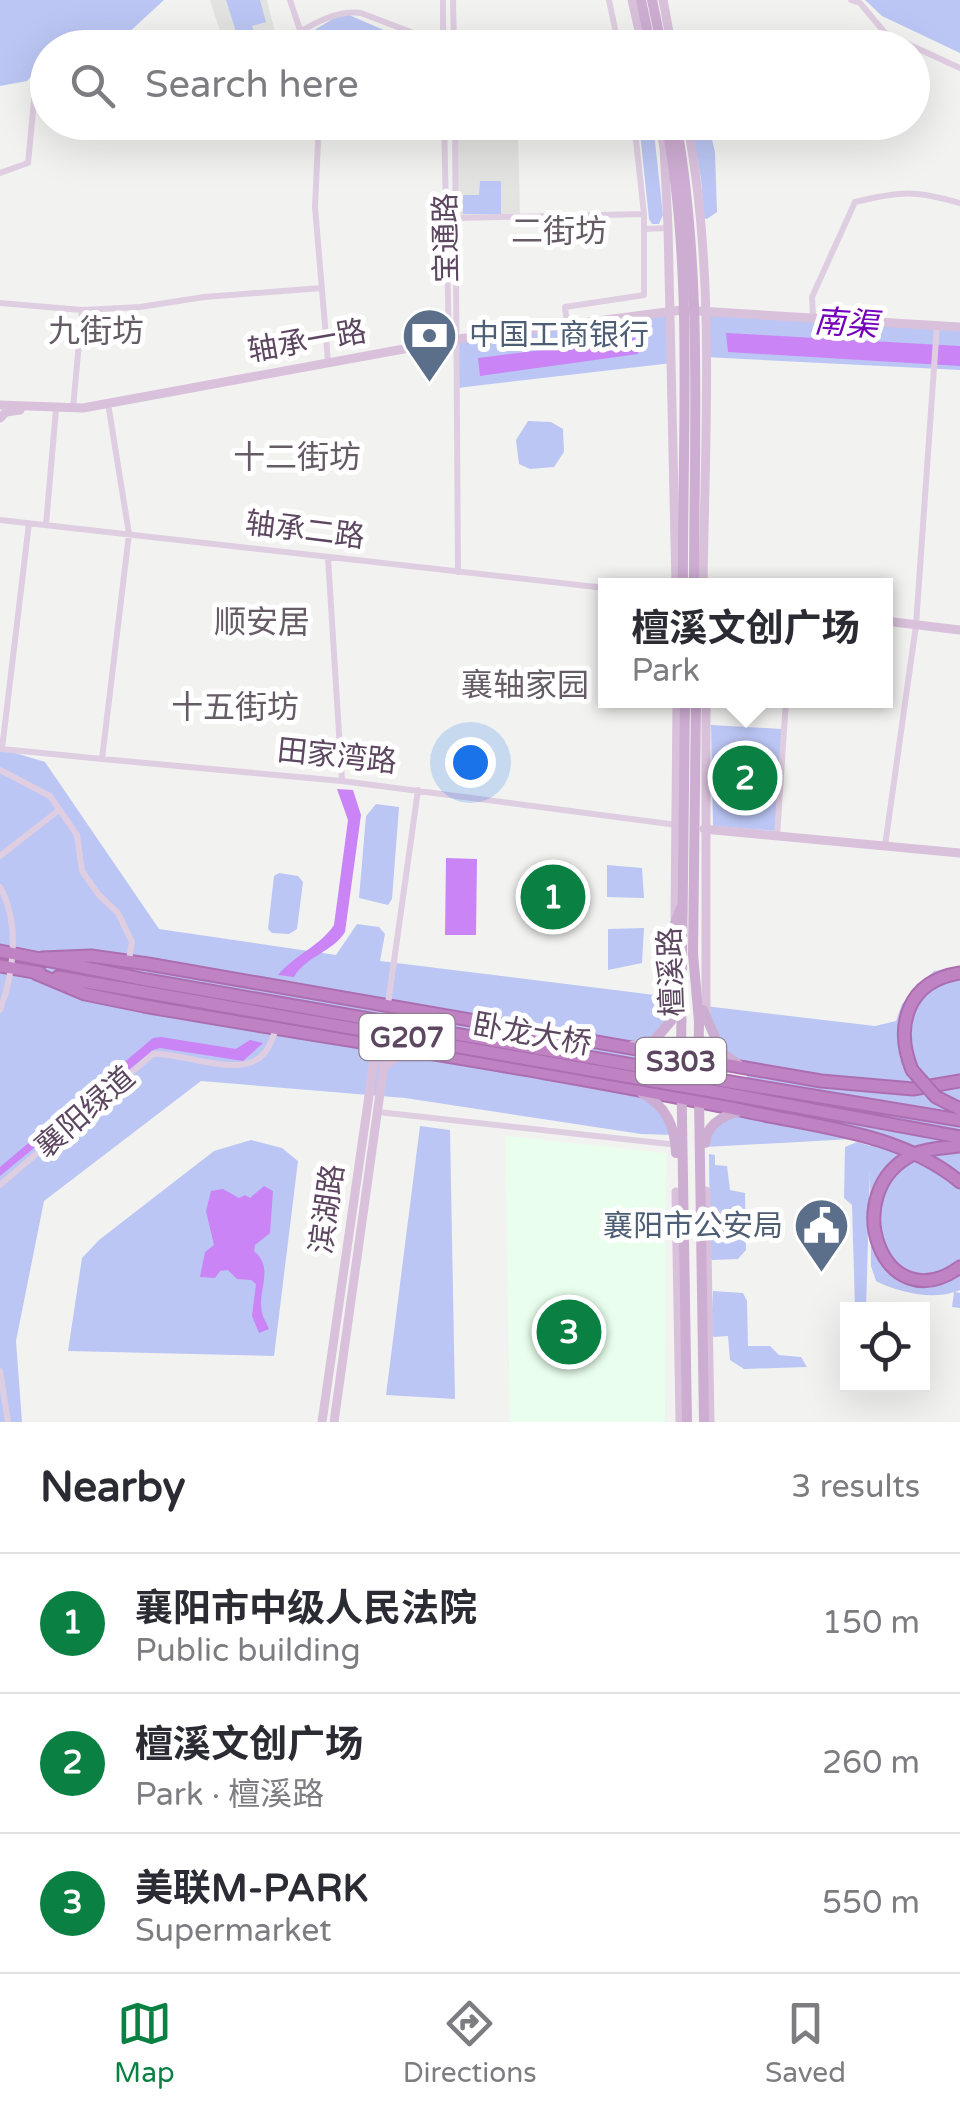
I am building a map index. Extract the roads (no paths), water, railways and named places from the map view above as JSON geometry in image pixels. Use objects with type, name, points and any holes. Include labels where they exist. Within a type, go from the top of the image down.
[{"type":"highway","name":"G207","points":[[6,952],[42,958]]},
{"type":"highway","points":[[42,958],[91,956],[129,961],[680,1058],[876,1088],[913,1089],[960,1081]]},
{"type":"highway","name":"卧龙大桥","points":[[42,958],[145,986],[960,1138]]},
{"type":"highway","name":"G207","points":[[5,967],[35,972]]},
{"type":"highway","points":[[35,972],[85,994],[699,1100],[886,1142],[938,1164],[960,1182]]},
{"type":"highway","name":"卧龙大桥","points":[[35,972],[145,986],[960,1120]]},
{"type":"highway","points":[[960,973],[944,976],[923,988],[906,1015],[903,1048],[912,1070],[924,1084],[936,1096],[960,1109]]},
{"type":"highway","points":[[960,1146],[914,1154],[893,1169],[880,1184],[873,1215],[874,1240],[886,1261],[903,1274],[926,1282],[946,1277],[960,1266]]},
{"type":"main road","points":[[648,2],[650,30]]},
{"type":"main road","points":[[648,2],[657,30]]},
{"type":"main road","points":[[666,140],[682,187]]},
{"type":"main road","points":[[678,140],[688,310],[694,578]]},
{"type":"main road","points":[[680,578],[688,310]]},
{"type":"main road","name":"檀溪路","points":[[685,708],[707,1422]]},
{"type":"main road","name":"檀溪路","points":[[682,1421],[680,1058],[696,708]]},
{"type":"main road","points":[[612,1045],[654,1042],[671,1021],[676,922],[684,902]]},
{"type":"main road","points":[[694,962],[706,1023],[722,1053],[748,1068]]},
{"type":"main road","points":[[633,1088],[663,1109],[670,1121],[679,1145],[676,1192],[683,1207]]},
{"type":"main road","points":[[701,1208],[706,1191],[706,1134],[719,1120],[742,1110]]},
{"type":"street","points":[[290,0],[300,30]]},
{"type":"street","points":[[442,0],[443,30]]},
{"type":"street","points":[[453,30],[454,0]]},
{"type":"street","points":[[609,0],[615,30]]},
{"type":"street","points":[[851,0],[860,3],[883,30]]},
{"type":"street","points":[[645,30],[648,2]]},
{"type":"street","points":[[648,2],[663,30]]},
{"type":"street","points":[[306,30],[345,11],[361,12],[404,30]]},
{"type":"street","points":[[930,54],[960,68]]},
{"type":"street","points":[[0,173],[28,163],[30,140]]},
{"type":"street","name":"宝通路","points":[[445,140],[455,352],[458,572]]},
{"type":"street","name":"宝通路","points":[[453,340],[455,140]]},
{"type":"street","points":[[568,324],[565,307],[644,296],[644,214],[636,140]]},
{"type":"street","points":[[665,140],[668,228],[688,310],[703,578]]},
{"type":"street","points":[[688,310],[700,224],[690,140]]},
{"type":"street","points":[[318,142],[315,207],[328,362]]},
{"type":"street","points":[[668,228],[682,187]]},
{"type":"street","points":[[682,187],[700,224]]},
{"type":"street","points":[[813,317],[812,296],[855,202],[899,191],[922,192],[960,204]]},
{"type":"street","points":[[456,218],[644,214]]},
{"type":"street","points":[[644,229],[668,228]]},
{"type":"street","points":[[0,302],[82,310],[140,308],[204,297],[322,288]]},
{"type":"street","points":[[73,408],[82,310]]},
{"type":"street","name":"轴承一路","points":[[0,405],[73,408],[453,340],[688,310],[960,326]]},
{"type":"street","points":[[885,846],[916,625],[936,327]]},
{"type":"street","points":[[102,759],[129,534],[108,403]]},
{"type":"street","points":[[0,418],[6,412],[32,407]]},
{"type":"street","points":[[46,525],[56,409]]},
{"type":"street","name":"轴承二路","points":[[0,520],[598,587]]},
{"type":"street","name":"田家湾路","points":[[28,523],[2,750],[342,780],[691,827],[960,854]]},
{"type":"street","points":[[328,558],[342,780]]},
{"type":"street","points":[[893,622],[960,630]]},
{"type":"street","points":[[678,708],[706,1023]]},
{"type":"street","points":[[676,922],[705,708]]},
{"type":"street","points":[[777,836],[785,708]]},
{"type":"street","points":[[0,770],[50,796],[77,835],[82,871],[98,896],[118,914],[132,942],[129,961]]},
{"type":"street","points":[[388,1004],[418,790]]},
{"type":"street","points":[[0,856],[59,810]]},
{"type":"street","points":[[0,887],[13,926],[6,952],[7,992],[0,1010]]},
{"type":"street","name":"滨湖路","points":[[322,1422],[388,1004]]},
{"type":"street","name":"襄阳绿道","points":[[0,1185],[153,1054],[248,1065],[266,1053],[276,1029]]},
{"type":"street","points":[[350,1042],[365,1050],[378,1066],[416,1053]]},
{"type":"street","name":"滨湖路","points":[[334,1421],[376,1112],[378,1066]]},
{"type":"street","points":[[376,1112],[679,1145]]},
{"type":"street","points":[[706,1191],[707,1422]]},
{"type":"street","points":[[676,1192],[682,1421]]},
{"type":"street","points":[[0,1371],[8,1422]]},
{"type":"place","name":"中国工商银行","points":[[430,384]]},
{"type":"place","name":"檀溪文创广场","points":[[745,778]]},
{"type":"place","name":"襄阳市中级人民法院","points":[[553,897]]},
{"type":"place","name":"襄阳市公安局","points":[[822,1275]]},
{"type":"place","name":"美联M-PARK","points":[[569,1332]]},
{"type":"district","name":"二街坊","points":[[559,231]]},
{"type":"district","name":"九街坊","points":[[96,331]]},
{"type":"district","name":"十二街坊","points":[[297,457]]},
{"type":"district","name":"顺安居","points":[[262,622]]},
{"type":"district","name":"襄轴家园","points":[[525,685]]},
{"type":"district","name":"十五街坊","points":[[235,707]]},
{"type":"water label","name":"南渠","points":[[846,323]]}]
